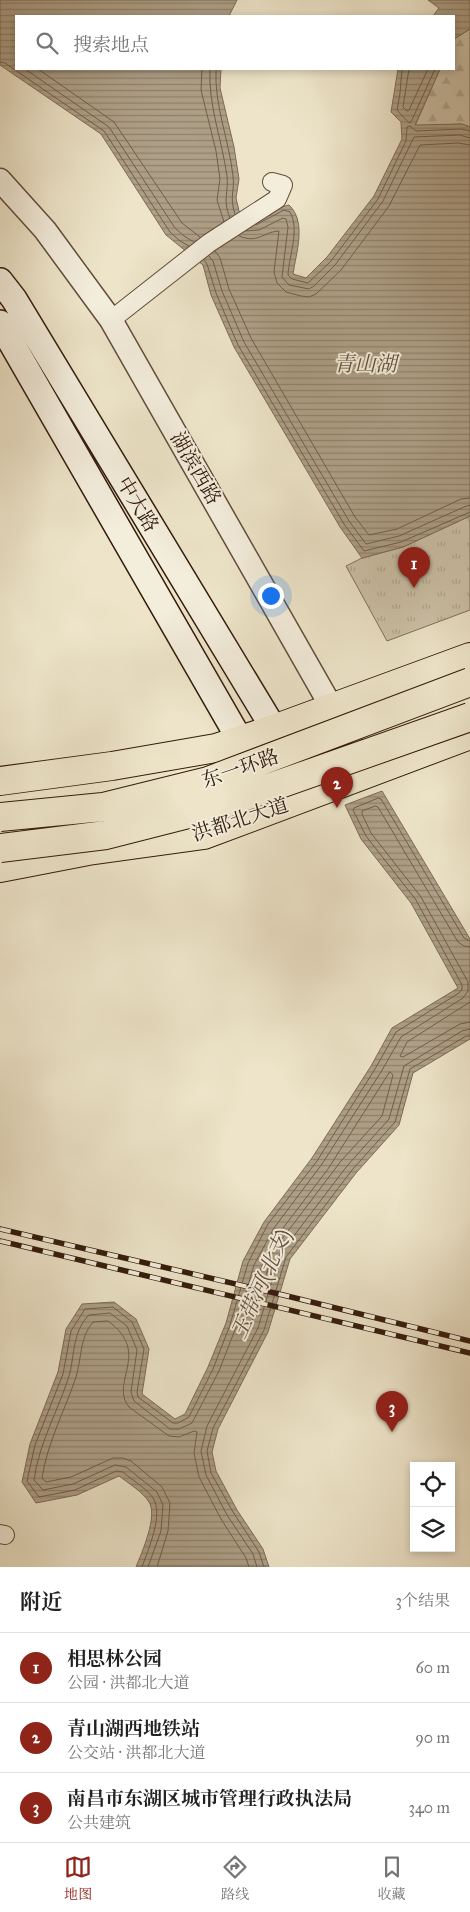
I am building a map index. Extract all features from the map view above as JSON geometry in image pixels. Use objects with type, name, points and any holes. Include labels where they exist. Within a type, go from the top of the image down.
[{"type":"main road","name":"中大路","points":[[0,281],[14,299],[274,729]]},
{"type":"main road","name":"中大路","points":[[0,323],[240,740]]},
{"type":"main road","points":[[0,781],[112,766],[216,748],[274,729],[470,657]]},
{"type":"main road","name":"东一环路","points":[[0,817],[103,807],[208,781],[470,682]]},
{"type":"main road","name":"东一环路","points":[[0,848],[106,835],[212,808],[470,717]]},
{"type":"main road","name":"洪都北大道","points":[[0,868],[88,851],[204,835],[470,735]]},
{"type":"street","name":"湖滨西路","points":[[0,180],[45,230],[111,320],[332,708],[366,774]]},
{"type":"street","points":[[111,320],[275,190]]},
{"type":"green space","points":[[470,29],[470,127],[462,124],[415,126],[440,70],[455,70],[455,38]]},
{"type":"green space","points":[[470,516],[470,610],[387,641],[346,566],[362,558],[403,547]]},
{"type":"water","name":"青山湖","points":[[0,0],[237,0],[230,15],[15,15],[15,70],[221,70],[220,88],[234,147],[239,179],[236,198],[239,211],[244,217],[289,205],[298,220],[299,229],[293,274],[306,278],[327,257],[374,196],[402,139],[401,122],[391,112],[398,70],[440,70],[415,125],[462,124],[470,127],[470,516],[403,547],[362,558],[340,527],[234,347],[211,295],[203,265],[166,235],[101,134],[0,65]]},
{"type":"water","points":[[428,0],[470,0],[470,29],[455,38],[455,15],[434,15],[439,8]]},
{"type":"water","name":"玉带河(北支)","points":[[382,791],[470,939],[470,1039],[413,1073],[399,1125],[356,1173],[290,1259],[268,1332],[218,1429],[212,1452],[216,1471],[237,1510],[263,1549],[269,1567],[136,1567],[148,1534],[152,1516],[151,1508],[149,1502],[139,1491],[119,1476],[77,1495],[36,1503],[22,1482],[30,1444],[58,1372],[66,1329],[82,1304],[114,1302],[136,1319],[149,1349],[142,1394],[175,1419],[185,1414],[208,1367],[226,1323],[243,1261],[264,1222],[312,1158],[371,1066],[392,1028],[458,988],[411,903],[361,839],[345,805]]},
{"type":"railway","points":[[0,1229],[470,1341]]},
{"type":"railway","points":[[0,1241],[470,1353]]},
{"type":"place","name":"相思林公园","points":[[414,588]]},
{"type":"place","name":"青山湖西地铁站","points":[[337,808]]},
{"type":"place","name":"南昌市东湖区城市管理行政执法局","points":[[392,1432]]}]
